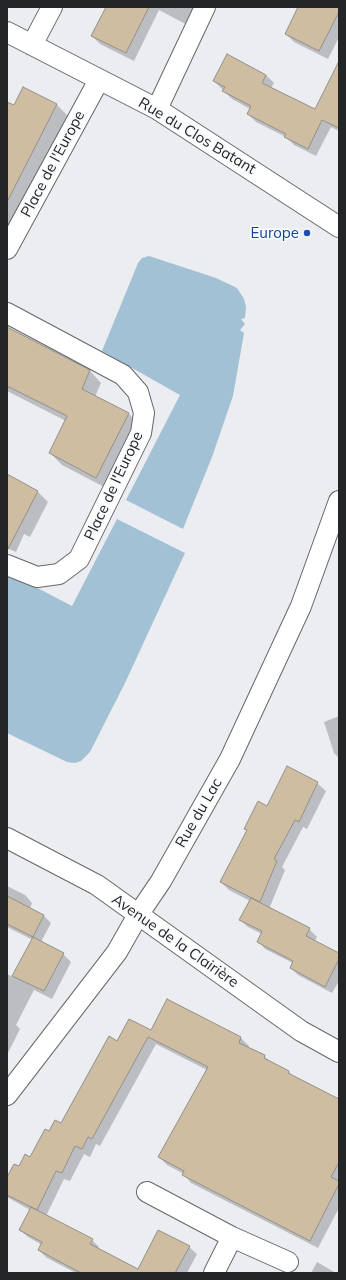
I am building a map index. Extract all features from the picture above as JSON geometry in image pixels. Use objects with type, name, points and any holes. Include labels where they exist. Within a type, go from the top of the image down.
[{"type":"street","points":[[32,44],[52,7]]},
{"type":"street","points":[[157,109],[205,7]]},
{"type":"street","name":"Rue du Clos Batant","points":[[7,32],[157,109],[339,228]]},
{"type":"street","name":"Place de l'Europe","points":[[7,249],[99,80]]},
{"type":"street","name":"Place de l'Europe","points":[[7,313],[123,375],[138,392],[144,413],[141,433],[79,559],[59,574],[37,577],[7,565]]},
{"type":"street","name":"Rue du Lac","points":[[7,1095],[117,952],[138,914],[161,881],[230,759],[303,600],[339,501]]},
{"type":"street","name":"Avenue de la Clairière","points":[[7,838],[97,885],[301,1031],[339,1052]]},
{"type":"street","points":[[147,1192],[232,1237],[288,1262]]},
{"type":"street","points":[[214,1273],[232,1237]]},
{"type":"water","points":[[149,256],[216,278],[237,288],[244,299],[246,307],[245,318],[241,319],[245,324],[240,330],[244,333],[233,396],[212,457],[183,529],[126,500],[180,395],[102,351],[138,263],[142,258]]},
{"type":"water","points":[[117,519],[185,553],[125,683],[90,752],[81,761],[75,763],[67,762],[7,733],[7,572],[72,606]]},
{"type":"building","points":[[106,7],[149,7],[126,53],[91,36]]},
{"type":"building","points":[[298,7],[339,7],[339,12],[319,51],[285,34]]},
{"type":"building","points":[[227,54],[266,75],[262,83],[315,109],[339,61],[339,128],[322,120],[308,149],[284,137],[286,134],[247,114],[251,106],[222,91],[225,87],[213,81]]},
{"type":"building","points":[[23,87],[57,104],[7,202],[7,102],[14,105]]},
{"type":"building","points":[[7,327],[90,370],[82,389],[129,413],[96,478],[49,453],[67,416],[7,386]]},
{"type":"building","points":[[7,474],[38,491],[7,551]]},
{"type":"building","points":[[287,766],[318,782],[299,822],[295,820],[274,859],[277,861],[260,902],[220,882],[247,830],[244,829],[258,801],[267,806]]},
{"type":"building","points":[[7,896],[44,915],[33,937],[7,924]]},
{"type":"building","points":[[251,898],[310,928],[306,936],[339,953],[339,959],[325,987],[290,968],[293,961],[257,942],[262,931],[239,920]]},
{"type":"building","points":[[33,937],[64,953],[44,991],[12,976]]},
{"type":"building","points":[[167,999],[241,1037],[239,1043],[265,1055],[264,1058],[289,1071],[288,1073],[339,1099],[339,1162],[331,1177],[339,1181],[339,1184],[310,1241],[182,1175],[184,1171],[158,1157],[208,1067],[148,1037],[92,1139],[88,1137],[82,1149],[75,1146],[62,1173],[56,1171],[37,1210],[7,1195],[7,1177],[14,1164],[19,1166],[25,1154],[30,1157],[45,1129],[49,1131],[55,1120],[61,1123],[109,1036],[117,1041],[129,1019],[151,1030]]},
{"type":"building","points":[[31,1207],[93,1239],[90,1244],[138,1269],[158,1230],[190,1246],[175,1273],[81,1273],[38,1250],[42,1242],[19,1230]]},
{"type":"place","name":"Europe","points":[[307,233]]}]
